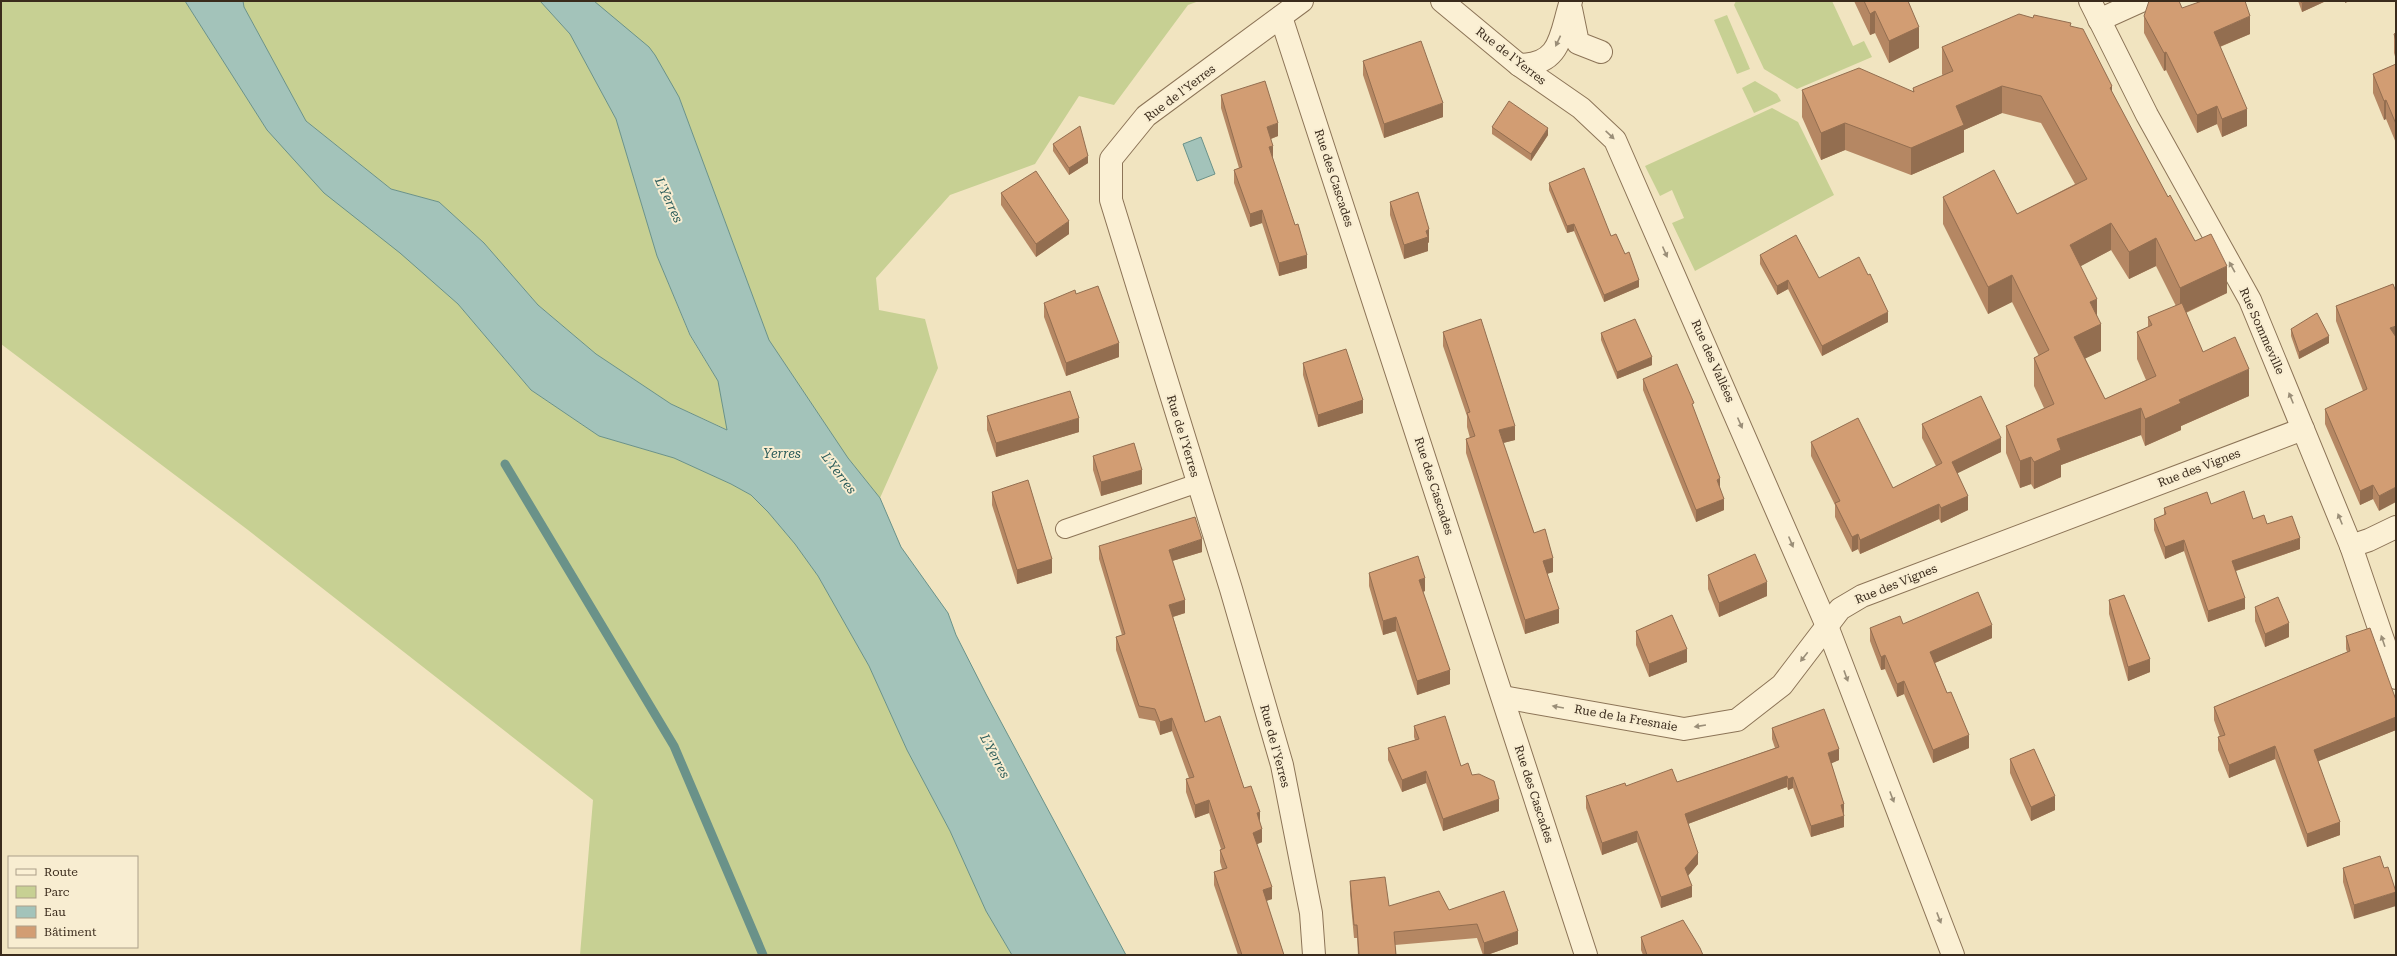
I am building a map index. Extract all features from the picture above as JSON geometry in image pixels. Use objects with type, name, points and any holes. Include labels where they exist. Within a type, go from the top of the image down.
[{"type":"street","name":"Rue de l'Yerres","points":[[1302,1],[1146,116],[1111,159],[1111,200],[1198,483],[1282,765],[1312,913],[1314,955]]},
{"type":"street","name":"Rue de l'Yerres","points":[[1442,1],[1519,65],[1581,108]]},
{"type":"street","name":"Rue Sommeville","points":[[2090,1],[2147,115],[2250,300],[2351,546],[2396,678]]},
{"type":"street","points":[[2099,20],[2141,1]]},
{"type":"street","points":[[1519,65],[1534,64],[1551,55],[1560,39],[1570,2]]},
{"type":"street","points":[[1570,2],[1578,43],[1601,52]]},
{"type":"street","name":"Rue des Cascades","points":[[1281,17],[1586,955]]},
{"type":"street","name":"Rue des Vallées","points":[[1581,108],[1615,140],[1827,626]]},
{"type":"street","name":"Rue des Vignes","points":[[1827,626],[1840,609],[1862,596],[2303,429]]},
{"type":"street","points":[[2351,546],[2369,540],[2396,526]]},
{"type":"street","points":[[1827,626],[1953,955]]},
{"type":"street","name":"Rue de la Fresnaie","points":[[1503,697],[1684,729],[1738,720],[1782,685],[1827,626]]},
{"type":"lane","points":[[1065,529],[1198,483]]},
{"type":"green space","points":[[1,1],[185,1],[267,130],[458,304],[531,390],[599,436],[674,458],[731,484],[751,495],[768,512],[795,544],[818,576],[869,666],[907,750],[950,831],[986,911],[1012,955],[580,955],[593,800],[248,530],[1,344]]},
{"type":"green space","points":[[243,1],[540,1],[570,34],[616,119],[657,256],[690,336],[718,381],[728,430],[671,404],[596,354],[538,305],[484,243],[439,202],[391,189],[306,121],[244,7]]},
{"type":"green space","points":[[594,1],[1199,1],[1188,5],[1114,105],[1079,96],[1035,164],[950,195],[876,278],[879,310],[925,319],[938,368],[880,498],[848,458],[769,340],[679,97]]},
{"type":"green space","points":[[1736,1],[1832,1],[1853,46],[1864,41],[1872,57],[1797,89],[1764,69],[1734,5]]},
{"type":"green space","points":[[1727,15],[1750,69],[1737,74],[1714,20]]},
{"type":"green space","points":[[1755,81],[1777,94],[1781,101],[1754,113],[1742,88]]},
{"type":"green space","points":[[1772,108],[1798,122],[1834,195],[1695,271],[1672,223],[1684,218],[1672,190],[1660,196],[1645,166]]},
{"type":"water","name":"Yerres","points":[[185,1],[243,1],[244,7],[306,121],[391,189],[439,202],[484,243],[538,305],[596,354],[671,404],[727,430],[718,381],[690,335],[657,256],[616,119],[570,34],[540,1],[594,1],[649,47],[679,97],[769,340],[848,458],[880,498],[901,547],[948,613],[956,635],[986,694],[1126,955],[1012,955],[986,911],[950,831],[907,750],[869,666],[818,576],[795,544],[768,512],[751,495],[731,484],[674,458],[599,436],[531,390],[458,304],[400,253],[324,193],[267,130]]},
{"type":"water","points":[[1201,137],[1215,174],[1197,181],[1183,144]]},
{"type":"building","points":[[1864,1],[1908,1],[1919,27],[1889,41],[1875,11],[1870,14]]},
{"type":"building","points":[[2149,1],[2179,1],[2182,8],[2202,1],[2245,1],[2250,16],[2214,32],[2247,109],[2222,119],[2217,106],[2197,115],[2166,52],[2164,53],[2144,16]]},
{"type":"building","points":[[2019,14],[2033,18],[2034,15],[2071,23],[2070,26],[2083,29],[2112,86],[2110,88],[2168,197],[2170,195],[2195,241],[2211,234],[2227,266],[2180,288],[2156,238],[2129,252],[2111,223],[2070,245],[2097,299],[2090,302],[2101,324],[2074,337],[2105,399],[2156,376],[2137,332],[2152,325],[2148,317],[2182,303],[2203,352],[2235,337],[2249,369],[2179,400],[2181,403],[2145,419],[2141,408],[2057,439],[2061,450],[2034,462],[2031,457],[2020,461],[2006,426],[2054,404],[2034,358],[2049,350],[2012,275],[1988,287],[1943,197],[1994,170],[2017,214],[2087,179],[2041,96],[2002,86],[1956,106],[1964,125],[1911,148],[1845,123],[1821,133],[1802,90],[1859,68],[1914,92],[1913,88],[1953,71],[1942,47]]},
{"type":"building","points":[[1421,41],[1443,103],[1384,124],[1363,61]]},
{"type":"building","points":[[2396,64],[2396,124],[2386,100],[2384,101],[2373,74]]},
{"type":"building","points":[[1265,81],[1278,123],[1267,127],[1273,146],[1269,147],[1295,225],[1298,224],[1307,255],[1279,263],[1262,210],[1250,214],[1234,170],[1242,167],[1221,95]]},
{"type":"building","points":[[1509,101],[1548,128],[1531,154],[1492,127]]},
{"type":"building","points":[[1080,126],[1088,156],[1069,168],[1053,144]]},
{"type":"building","points":[[1584,168],[1611,236],[1616,234],[1625,254],[1629,252],[1639,280],[1604,295],[1574,224],[1567,226],[1549,183]]},
{"type":"building","points":[[1036,171],[1069,221],[1036,244],[1001,193]]},
{"type":"building","points":[[1418,192],[1429,229],[1426,231],[1428,237],[1404,245],[1390,202]]},
{"type":"building","points":[[1796,235],[1819,278],[1859,257],[1868,275],[1870,274],[1888,312],[1822,346],[1788,280],[1777,286],[1760,255]]},
{"type":"building","points":[[2393,284],[2396,292],[2396,326],[2390,328],[2396,337],[2396,487],[2379,496],[2373,485],[2360,491],[2325,409],[2367,389],[2336,306]]},
{"type":"building","points":[[1098,286],[1119,343],[1066,363],[1044,303],[1075,290],[1076,294]]},
{"type":"building","points":[[2317,313],[2329,336],[2299,352],[2291,329]]},
{"type":"building","points":[[1481,319],[1515,426],[1499,430],[1534,533],[1545,529],[1553,558],[1543,561],[1559,609],[1525,620],[1466,439],[1475,436],[1467,413],[1470,412],[1443,332]]},
{"type":"building","points":[[1635,319],[1652,357],[1617,372],[1601,333]]},
{"type":"building","points":[[1346,349],[1363,400],[1318,415],[1303,363]]},
{"type":"building","points":[[1677,364],[1694,403],[1692,404],[1720,478],[1717,480],[1724,499],[1696,510],[1643,379]]},
{"type":"building","points":[[1070,391],[1079,418],[996,443],[987,416]]},
{"type":"building","points":[[1981,396],[2001,438],[1952,462],[1968,496],[1941,508],[1939,504],[1860,540],[1858,534],[1852,537],[1835,503],[1840,501],[1811,442],[1858,418],[1893,488],[1942,463],[1922,424]]},
{"type":"building","points":[[1134,443],[1142,470],[1101,482],[1093,456]]},
{"type":"building","points":[[1028,480],[1052,559],[1017,570],[992,492]]},
{"type":"building","points":[[2244,491],[2253,519],[2264,515],[2267,524],[2292,516],[2300,538],[2232,561],[2245,598],[2208,611],[2184,540],[2165,547],[2154,519],[2166,514],[2164,508],[2207,492],[2211,504]]},
{"type":"building","points":[[1195,517],[1202,539],[1169,550],[1185,600],[1169,605],[1205,722],[1220,716],[1244,788],[1251,786],[1260,812],[1257,813],[1262,829],[1253,833],[1272,887],[1263,890],[1284,955],[1242,955],[1214,872],[1227,868],[1220,850],[1225,848],[1209,800],[1195,805],[1186,779],[1194,777],[1172,718],[1160,722],[1155,709],[1139,706],[1116,637],[1125,634],[1099,546]]},
{"type":"building","points":[[1755,554],[1767,582],[1719,603],[1708,575]]},
{"type":"building","points":[[1418,556],[1425,578],[1419,580],[1450,670],[1417,681],[1396,617],[1383,621],[1369,573]]},
{"type":"building","points":[[1978,592],[1992,625],[1930,652],[1947,693],[1951,692],[1969,735],[1933,750],[1904,681],[1897,684],[1885,655],[1881,657],[1870,628],[1900,616],[1903,624]]},
{"type":"building","points":[[2124,595],[2150,659],[2128,667],[2109,600]]},
{"type":"building","points":[[2278,597],[2289,623],[2265,634],[2255,607]]},
{"type":"building","points":[[1672,615],[1687,649],[1649,664],[1636,631]]},
{"type":"building","points":[[2370,628],[2396,700],[2396,717],[2314,750],[2340,822],[2307,834],[2275,746],[2229,765],[2218,737],[2225,735],[2214,707],[2350,651],[2346,636]]},
{"type":"building","points":[[1824,709],[1839,749],[1828,753],[1844,804],[1841,805],[1844,816],[1811,826],[1793,777],[1788,779],[1787,776],[1685,814],[1698,853],[1685,868],[1692,886],[1661,897],[1637,831],[1602,843],[1586,796],[1625,783],[1626,786],[1672,769],[1677,782],[1779,747],[1772,728]]},
{"type":"building","points":[[1445,716],[1461,766],[1468,763],[1472,775],[1479,774],[1494,781],[1499,799],[1443,819],[1426,771],[1402,780],[1388,748],[1419,739],[1414,726]]},
{"type":"building","points":[[2034,749],[2055,796],[2031,807],[2010,759]]},
{"type":"building","points":[[2380,856],[2384,868],[2388,867],[2396,892],[2354,905],[2343,868]]},
{"type":"building","points":[[1385,877],[1389,906],[1439,891],[1449,910],[1504,891],[1518,931],[1484,943],[1477,924],[1394,932],[1396,955],[1359,955],[1357,925],[1354,925],[1350,881]]},
{"type":"building","points":[[1683,920],[1703,955],[1647,955],[1641,937]]},
{"type":"waterway","points":[[505,464],[674,746],[763,955]]},
{"type":"water label","name":"L'Yerres","points":[[669,200]]},
{"type":"water label","name":"L'Yerres","points":[[839,473]]},
{"type":"water label","name":"L'Yerres","points":[[995,756]]}]
